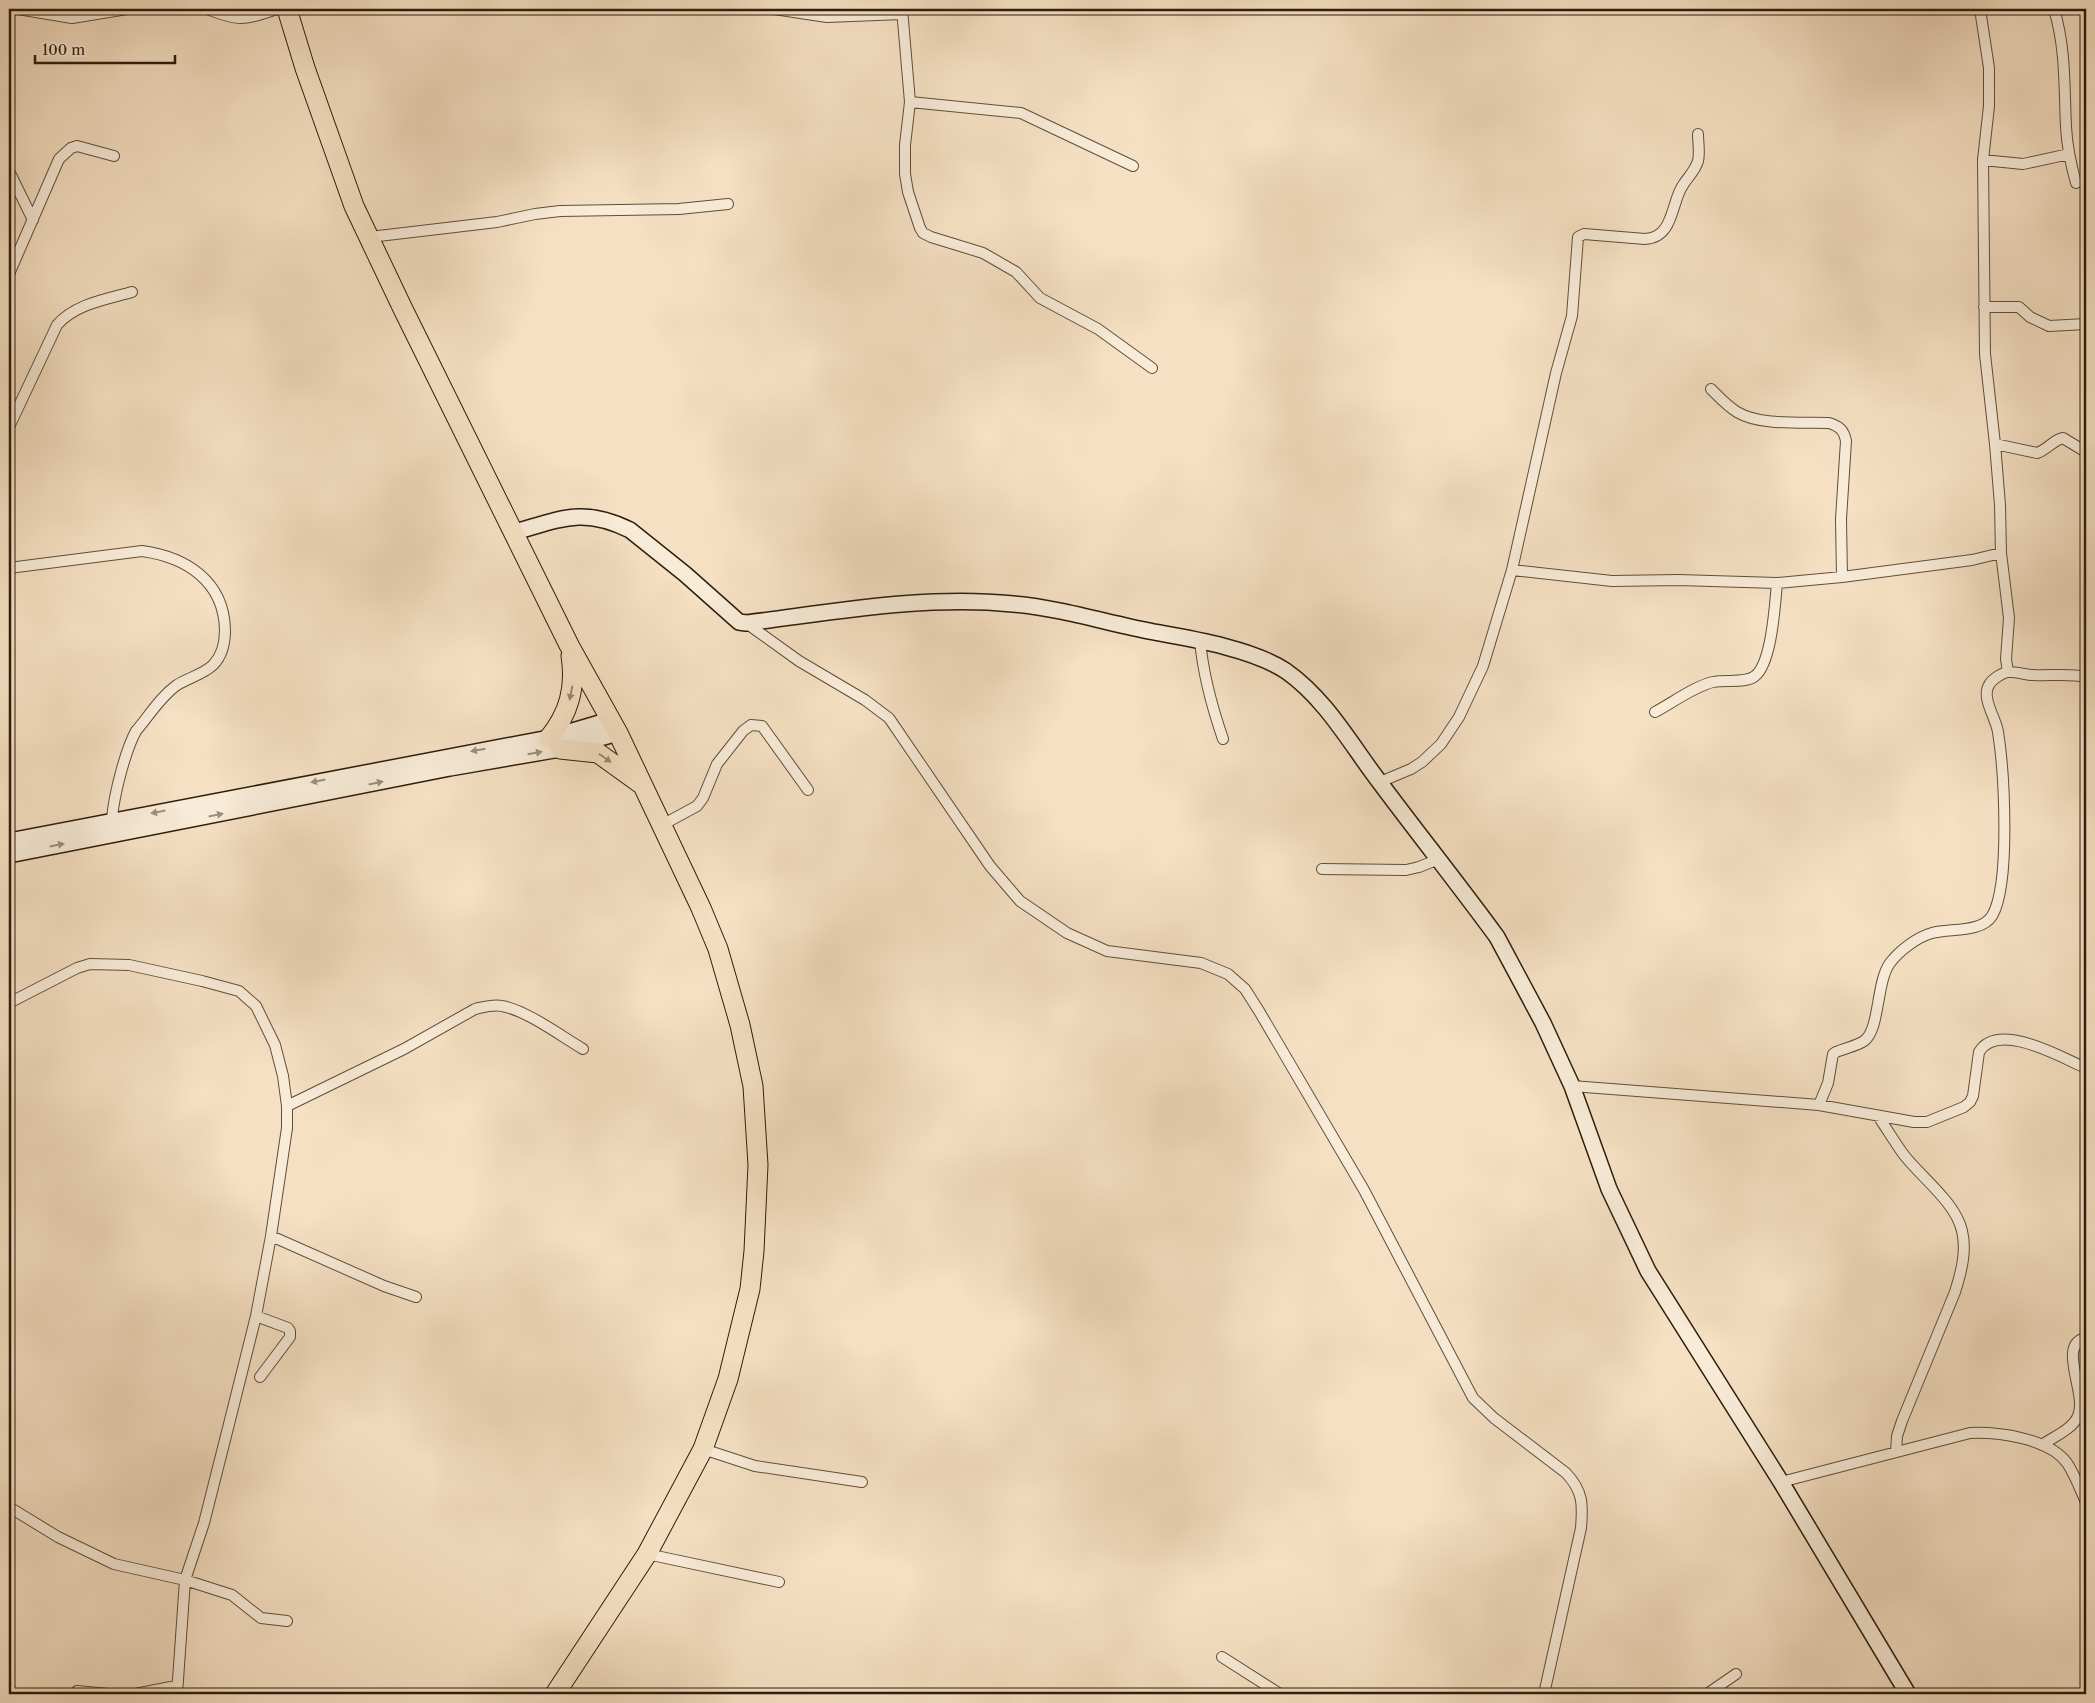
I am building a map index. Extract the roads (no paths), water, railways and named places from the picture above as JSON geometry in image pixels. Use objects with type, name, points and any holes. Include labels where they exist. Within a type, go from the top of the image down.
[{"type":"highway","points":[[287,9],[335,157],[354,206],[569,645],[614,727],[662,825],[718,949],[740,1025],[752,1086],[758,1165],[754,1251],[750,1289],[728,1379],[704,1449],[647,1554],[555,1694]]},
{"type":"highway","points":[[569,645],[574,671],[572,690],[555,743],[598,753],[642,785]]},
{"type":"street","points":[[18,9],[72,18],[127,9]]},
{"type":"street","points":[[207,9],[232,18],[247,19],[277,9]]},
{"type":"street","points":[[774,9],[827,17],[902,11],[910,102],[905,145],[905,174],[913,210],[923,233],[941,241],[982,253],[1016,272],[1040,298],[1082,319],[1152,368]]},
{"type":"street","points":[[1980,9],[1989,68],[1989,96],[1983,160],[1985,354],[2000,505],[2001,553],[2009,618],[2006,659],[2008,672]]},
{"type":"street","points":[[2054,9],[2059,28],[2066,78],[2068,154],[2076,183]]},
{"type":"street","points":[[910,102],[1021,113],[1133,166]]},
{"type":"street","points":[[1380,782],[1411,769],[1422,762],[1441,744],[1459,717],[1483,666],[1512,570],[1556,373],[1572,316],[1578,237],[1584,234],[1645,239],[1658,236],[1673,213],[1682,185],[1696,166],[1698,159],[1698,134]]},
{"type":"street","points":[[9,273],[52,174],[64,154],[77,146],[114,156]]},
{"type":"street","points":[[1983,160],[2023,164],[2068,154]]},
{"type":"street","points":[[9,171],[33,220]]},
{"type":"street","points":[[370,237],[497,222],[560,211],[679,209],[728,204]]},
{"type":"street","points":[[9,427],[57,325],[62,319],[68,314],[86,306],[132,292]]},
{"type":"street","points":[[1984,307],[2019,306],[2038,323],[2049,326],[2086,324]]},
{"type":"street","points":[[1711,389],[1728,406],[1750,418],[1772,421],[1829,423],[1837,426],[1845,434],[1841,519],[1842,577]]},
{"type":"street","points":[[1995,444],[2037,453],[2044,451],[2058,439],[2063,438],[2086,452]]},
{"type":"street","points":[[514,532],[558,518],[575,516],[596,517],[630,530],[685,574],[736,620],[746,623],[799,661],[865,700],[889,718],[990,866],[1020,901],[1032,910],[1067,933],[1107,951],[1201,963],[1228,974],[1245,990],[1260,1011],[1364,1190],[1473,1398],[1501,1424],[1566,1473],[1580,1492],[1583,1506],[1581,1528],[1544,1694]]},
{"type":"street","points":[[9,568],[142,552],[165,556],[189,567],[205,578],[216,592],[224,620],[225,638],[222,652],[213,666],[168,692],[136,731],[132,738],[120,779],[112,828]]},
{"type":"street","points":[[1512,570],[1612,581],[1678,580],[1777,583],[1842,577],[1972,560],[2001,553]]},
{"type":"street","points":[[1655,712],[1713,682],[1742,680],[1755,676],[1760,670],[1770,644],[1777,583]]},
{"type":"street","points":[[746,623],[832,611],[927,602],[976,602],[1030,606],[1200,640],[1250,655],[1286,671],[1322,703],[1497,937],[1511,959],[1572,1086],[1609,1189],[1648,1271],[1781,1482],[1908,1694]]},
{"type":"street","points":[[1200,640],[1202,666],[1214,714],[1223,739]]},
{"type":"street","points":[[1819,1105],[1828,1083],[1833,1054],[1844,1048],[1864,1042],[1868,1037],[1874,1022],[1882,978],[1887,967],[1895,957],[1922,937],[1941,931],[1984,924],[1992,917],[2001,889],[2003,814],[1998,729],[1987,698],[1989,684],[2008,672],[2086,677]]},
{"type":"street","points":[[662,825],[697,806],[703,798],[717,764],[743,731],[751,725],[762,726],[808,790]]},
{"type":"street","points":[[9,841],[112,828],[450,768],[614,727]]},
{"type":"street","points":[[9,855],[112,828]]},
{"type":"street","points":[[1322,869],[1406,870],[1439,859]]},
{"type":"street","points":[[9,1003],[77,968],[90,964],[159,970],[239,991],[256,1006],[275,1045],[284,1076],[287,1128],[272,1236],[256,1316],[204,1523],[185,1580],[176,1690],[135,1694]]},
{"type":"street","points":[[287,1106],[404,1049],[475,1009],[487,1006],[501,1005],[515,1010],[582,1049]]},
{"type":"street","points":[[1572,1086],[1819,1105],[1878,1116],[1927,1122],[1964,1107],[1970,1102],[1973,1096],[1979,1052],[1983,1045],[1995,1040],[2016,1040],[2034,1045],[2086,1068]]},
{"type":"street","points":[[1878,1116],[1904,1154],[1951,1207],[1962,1231],[1964,1246],[1961,1272],[1955,1292],[1902,1421],[1897,1436],[1896,1452]]},
{"type":"street","points":[[272,1236],[384,1286],[416,1297]]},
{"type":"street","points":[[256,1316],[288,1328],[290,1331],[290,1337],[260,1377]]},
{"type":"street","points":[[2042,1445],[2070,1427],[2078,1418],[2081,1398],[2072,1358],[2078,1341],[2086,1338]]},
{"type":"street","points":[[1781,1482],[1970,1433],[2006,1434],[2042,1445],[2066,1462],[2086,1502]]},
{"type":"street","points":[[704,1449],[756,1466],[862,1482]]},
{"type":"street","points":[[9,1507],[58,1537],[114,1564],[185,1580],[237,1597],[261,1618],[286,1622]]},
{"type":"street","points":[[647,1554],[779,1582]]},
{"type":"street","points":[[1222,1656],[1280,1694]]},
{"type":"street","points":[[1706,1694],[1736,1674]]},
{"type":"street","points":[[1546,1681],[1552,1694]]},
{"type":"street","points":[[77,1691],[108,1694]]}]
